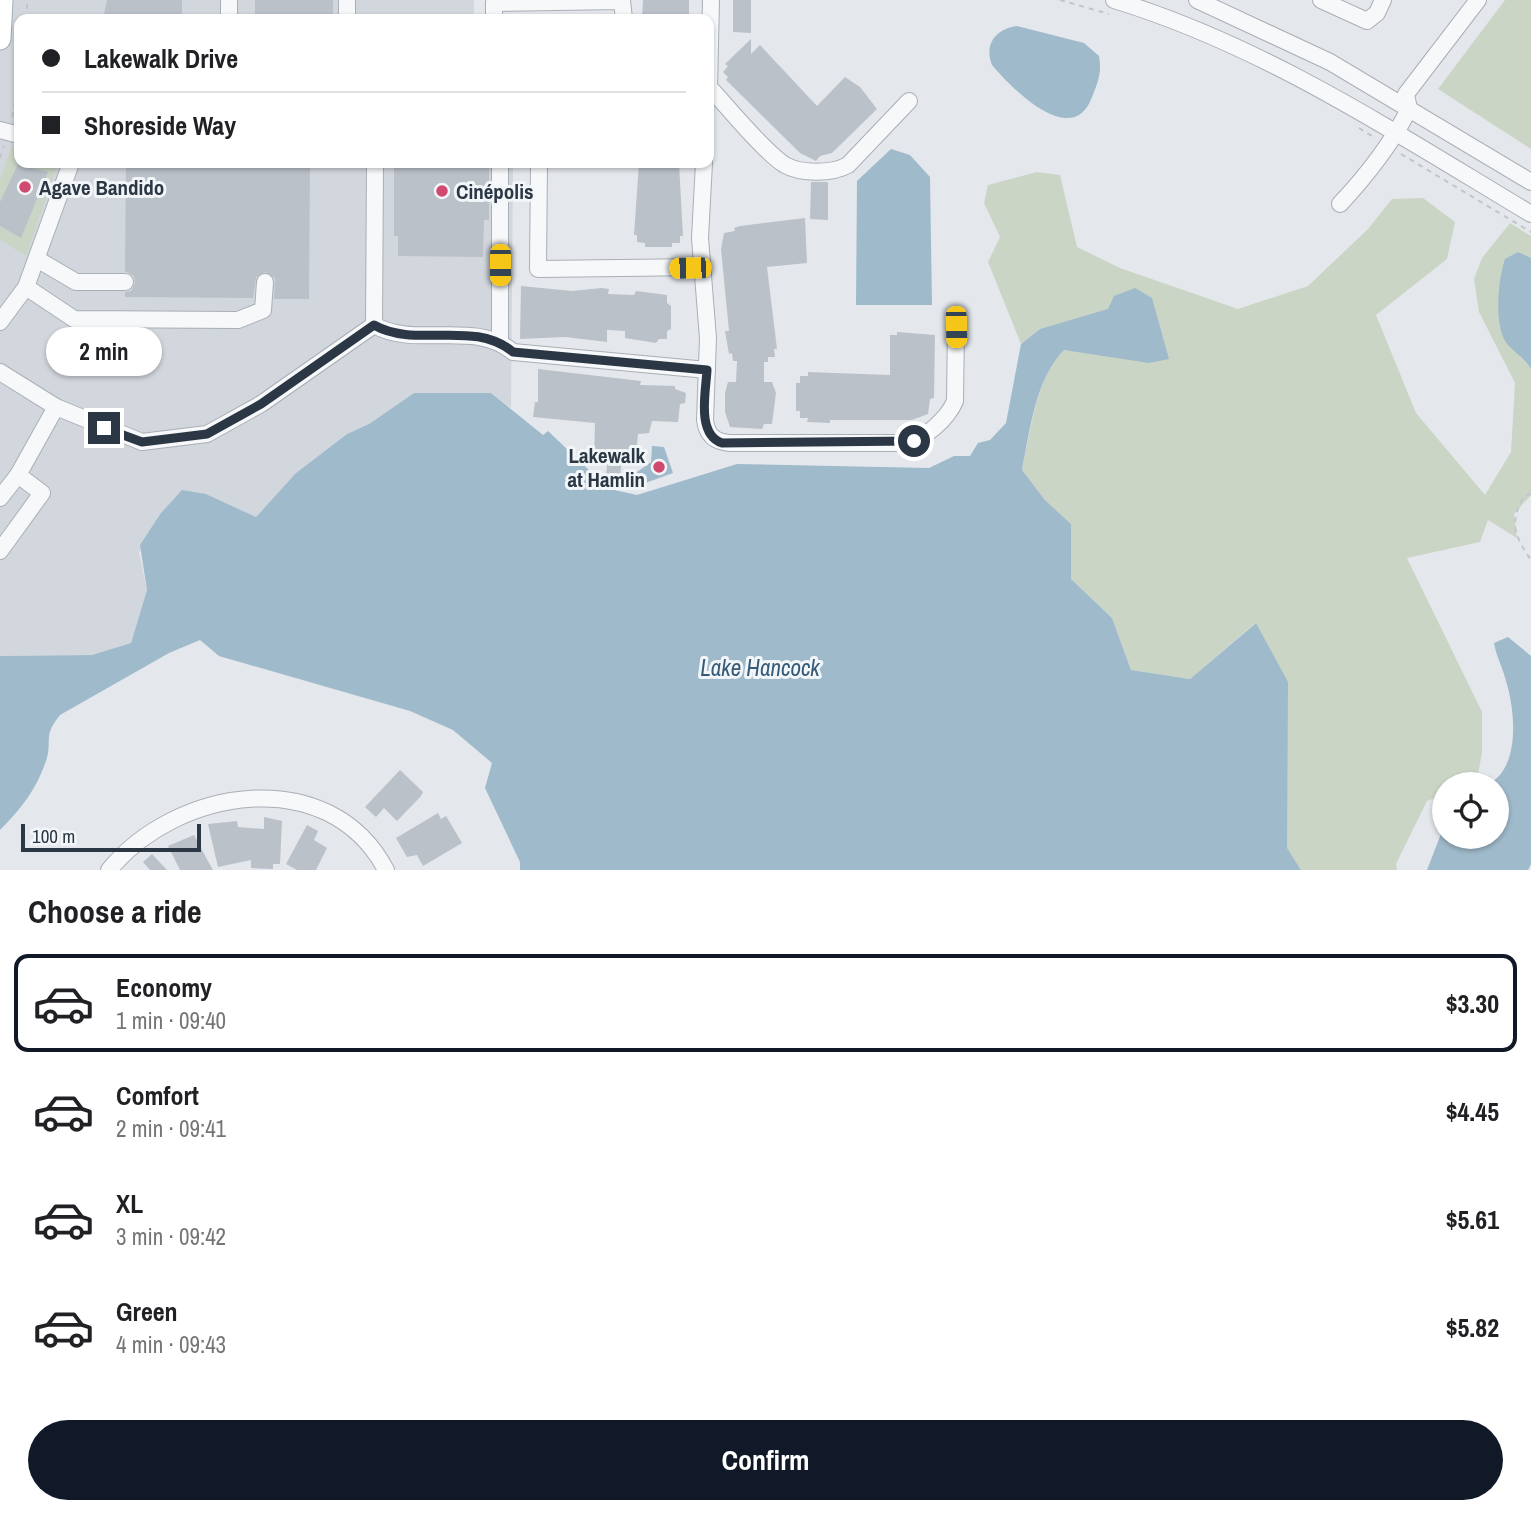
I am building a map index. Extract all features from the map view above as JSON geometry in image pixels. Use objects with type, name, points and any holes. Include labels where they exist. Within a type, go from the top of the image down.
[{"type":"main road","points":[[0,39],[2,0]]},
{"type":"street","points":[[1196,0],[1330,62],[1531,182]]},
{"type":"street","points":[[1321,0],[1367,21],[1377,13],[1383,0]]},
{"type":"street","points":[[1340,204],[1392,140],[1409,109],[1406,94],[1478,0]]},
{"type":"street","points":[[494,14],[494,3],[622,1],[623,14]]},
{"type":"street","points":[[1112,7],[1235,45],[1304,79],[1392,140],[1531,214]]},
{"type":"street","points":[[714,93],[782,163],[804,170],[835,170],[848,165],[909,101]]},
{"type":"street","points":[[0,322],[26,287],[69,168]]},
{"type":"street","points":[[374,325],[375,168]]},
{"type":"street","points":[[500,168],[500,341]]},
{"type":"street","points":[[539,168],[538,269],[702,267]]},
{"type":"street","points":[[704,168],[700,238],[707,370],[706,426],[716,440],[730,443],[907,443],[925,436],[953,406],[957,386],[956,327]]},
{"type":"street","points":[[37,259],[76,282],[125,282]]},
{"type":"street","points":[[26,287],[74,319],[238,320],[263,310],[265,282]]},
{"type":"street","points":[[374,325],[391,334],[483,337],[500,341],[513,352],[707,370]]},
{"type":"street","points":[[0,372],[56,407],[142,442],[207,434],[261,404],[374,325]]},
{"type":"street","points":[[0,498],[18,475],[56,407]]},
{"type":"street","points":[[0,551],[42,493],[18,475]]},
{"type":"street","points":[[109,870],[122,853],[150,831],[176,817],[208,804],[265,797],[294,801],[327,812],[365,840],[386,870]]},
{"type":"path","points":[[1060,0],[1112,7]]},
{"type":"path","points":[[1354,126],[1392,140],[1531,232]]},
{"type":"path","points":[[1531,494],[1524,496],[1514,514],[1517,538],[1531,560]]},
{"type":"shaded area","points":[[0,0],[474,0],[474,14],[14,14],[14,168],[513,168],[511,408],[491,393],[414,393],[369,424],[347,434],[296,473],[256,517],[206,494],[139,552],[147,590],[131,643],[93,655],[0,656]]},
{"type":"green space","points":[[1505,0],[1531,0],[1531,149],[1438,89]]},
{"type":"green space","points":[[11,147],[14,148],[14,168],[57,168],[26,256],[0,240],[0,180]]},
{"type":"green space","points":[[1037,172],[1060,175],[1077,247],[1120,268],[1238,309],[1308,286],[1368,229],[1392,199],[1423,198],[1455,222],[1447,259],[1376,315],[1416,413],[1485,495],[1511,452],[1515,383],[1479,312],[1474,279],[1482,258],[1510,223],[1531,236],[1531,495],[1514,514],[1517,538],[1488,520],[1480,542],[1407,558],[1482,712],[1482,753],[1478,772],[1432,772],[1432,799],[1427,801],[1396,864],[1397,870],[1301,870],[1287,849],[1255,623],[1190,679],[1131,670],[1112,618],[1071,579],[1071,524],[1045,500],[1022,470],[1036,406],[1046,376],[1064,350],[1168,359],[1152,300],[1040,329],[1021,344],[988,262],[1000,237],[984,203],[988,185]]},
{"type":"water","points":[[1017,26],[1084,43],[1099,56],[1098,82],[1083,112],[1071,118],[1042,110],[1013,88],[992,65],[989,51],[993,39],[997,34]]},
{"type":"water","points":[[891,149],[910,155],[930,177],[932,305],[856,305],[857,181]]},
{"type":"water","points":[[1518,252],[1531,258],[1531,369],[1508,345],[1500,327],[1500,278],[1505,259]]},
{"type":"water","name":"Lake Hancock","points":[[1135,288],[1152,298],[1169,359],[1149,363],[1064,350],[1054,362],[1040,391],[1022,470],[1045,500],[1071,524],[1071,579],[1112,618],[1131,670],[1190,679],[1256,623],[1288,682],[1287,848],[1301,870],[520,870],[520,862],[485,788],[492,763],[453,730],[410,711],[219,656],[200,640],[169,653],[60,715],[51,729],[48,754],[38,781],[21,807],[0,830],[0,656],[92,655],[131,643],[147,590],[140,545],[161,513],[182,490],[206,494],[256,517],[296,473],[347,434],[369,424],[414,393],[491,393],[543,435],[548,431],[593,474],[589,480],[596,486],[637,495],[737,464],[929,468],[954,456],[970,456],[978,443],[990,440],[1006,423],[1021,344],[1040,329],[1108,309],[1114,296]]},
{"type":"water","name":"Lakewalk at Hamlin","points":[[652,446],[664,447],[673,473],[637,486],[630,477],[651,462]]},
{"type":"water","points":[[1508,637],[1531,656],[1531,864],[1528,870],[1427,870],[1435,849],[1509,849],[1509,772],[1501,772],[1511,751],[1512,707],[1494,643]]},
{"type":"building","points":[[107,0],[182,0],[182,14],[104,14]]},
{"type":"building","points":[[255,0],[333,0],[333,14],[255,14]]},
{"type":"building","points":[[643,0],[689,0],[689,14],[642,14]]},
{"type":"building","points":[[733,0],[751,0],[751,33],[733,32]]},
{"type":"building","points":[[751,39],[751,54],[760,45],[817,106],[845,77],[860,87],[877,109],[832,153],[820,156],[816,161],[800,153],[726,80],[728,77],[723,72],[728,66],[725,64]]},
{"type":"building","name":"Agave Bandido","points":[[16,168],[33,168],[48,172],[21,238],[0,226],[0,202]]},
{"type":"building","points":[[126,168],[310,168],[309,299],[274,299],[275,278],[265,272],[256,277],[253,298],[125,297],[125,292],[131,291],[135,283],[134,276],[125,271]]},
{"type":"building","name":"Cinépolis","points":[[394,168],[489,168],[489,220],[484,220],[483,257],[398,256],[398,236],[394,236]]},
{"type":"building","points":[[639,168],[679,168],[683,236],[680,236],[680,243],[672,243],[672,247],[645,247],[645,243],[637,242],[637,235],[634,235]]},
{"type":"building","points":[[811,182],[828,182],[828,220],[810,219]]},
{"type":"building","points":[[805,218],[807,263],[767,267],[777,349],[774,349],[775,357],[768,357],[768,362],[764,362],[764,382],[772,382],[776,393],[772,424],[764,424],[762,429],[730,427],[725,412],[725,393],[728,382],[736,382],[737,361],[733,361],[732,353],[729,354],[725,331],[729,331],[721,249],[724,233],[735,231],[734,228],[740,226]]},
{"type":"building","points":[[521,286],[572,291],[602,288],[609,289],[608,294],[634,295],[636,291],[667,295],[667,303],[671,306],[671,329],[667,331],[667,339],[659,339],[656,343],[625,338],[625,331],[607,330],[607,342],[565,337],[520,339]]},
{"type":"building","points":[[897,332],[935,335],[934,398],[930,399],[928,414],[912,420],[830,420],[830,423],[807,422],[808,418],[800,418],[800,411],[796,411],[796,383],[800,383],[800,376],[808,376],[808,372],[890,375],[890,335],[897,335]]},
{"type":"building","points":[[538,369],[641,381],[640,385],[675,386],[675,389],[686,393],[685,403],[680,404],[678,422],[652,421],[649,433],[638,434],[636,456],[622,455],[620,479],[606,478],[607,465],[594,463],[595,423],[533,417],[535,402],[538,402]]},
{"type":"building","points":[[400,770],[423,792],[421,796],[397,821],[384,808],[376,817],[365,807]]},
{"type":"building","points":[[438,813],[441,819],[446,816],[462,843],[423,866],[417,855],[407,857],[396,838]]},
{"type":"building","points":[[264,817],[282,821],[280,864],[273,864],[273,869],[251,868],[251,860],[218,867],[208,824],[237,821],[238,827],[264,829]]},
{"type":"building","points":[[307,825],[318,831],[314,840],[327,848],[316,870],[297,870],[286,864]]},
{"type":"building","points":[[194,835],[213,870],[180,870],[168,846]]},
{"type":"building","points":[[152,854],[167,870],[150,870],[143,862]]},
{"type":"place","name":"Agave Bandido","points":[[25,187]]},
{"type":"place","name":"Cinépolis","points":[[442,191]]},
{"type":"place","name":"Lakewalk at Hamlin","points":[[659,467]]},
{"type":"route","points":[[104,428],[142,442],[207,434],[261,404],[374,325],[391,334],[483,337],[500,341],[513,352],[707,370],[706,426],[711,437],[722,443],[914,441]]}]
